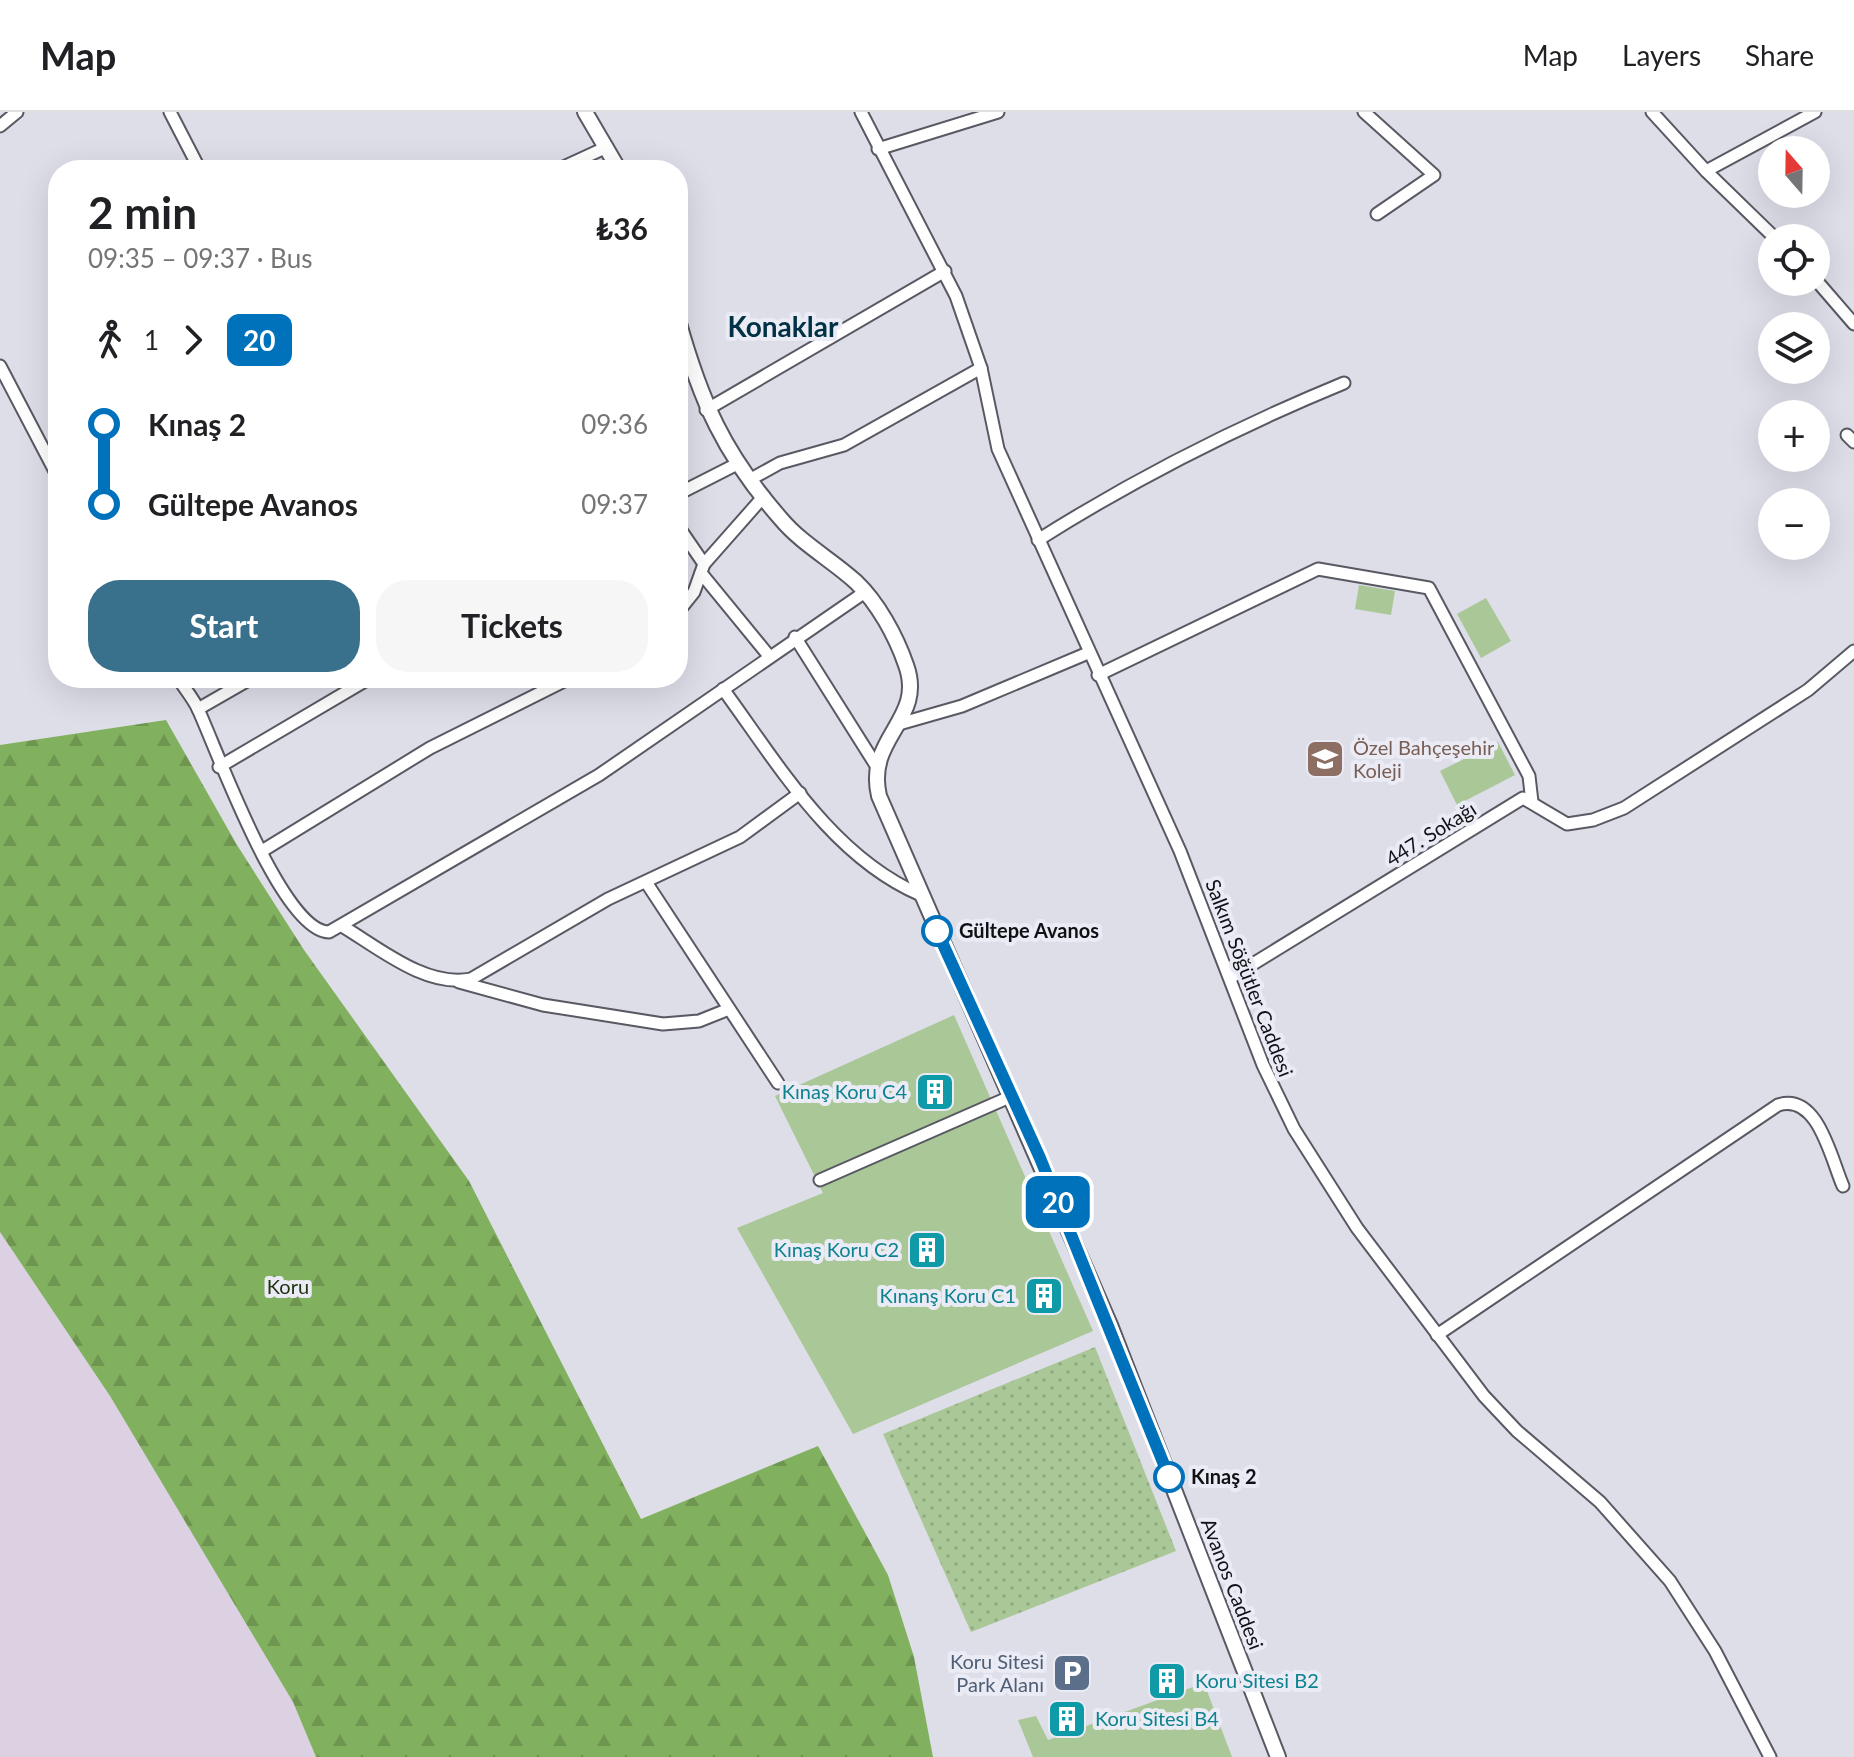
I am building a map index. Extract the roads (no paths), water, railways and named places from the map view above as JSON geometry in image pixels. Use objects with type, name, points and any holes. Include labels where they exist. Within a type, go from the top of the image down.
[{"type":"street","points":[[0,126],[17,112]]},
{"type":"street","points":[[170,112],[195,160]]},
{"type":"street","points":[[585,112],[614,160]]},
{"type":"street","name":"Salkım Söğütler Caddesi","points":[[861,112],[945,271],[981,368],[998,449],[1180,851],[1263,1065],[1294,1129],[1357,1228],[1500,1414],[1600,1502],[1646,1551],[1704,1631],[1770,1757]]},
{"type":"street","points":[[878,149],[998,112]]},
{"type":"street","points":[[1364,112],[1434,175],[1377,214]]},
{"type":"street","points":[[1652,112],[1761,224]]},
{"type":"street","points":[[1706,171],[1815,112]]},
{"type":"street","points":[[579,160],[607,147]]},
{"type":"street","points":[[706,410],[945,271]]},
{"type":"street","points":[[1830,296],[1854,324]]},
{"type":"street","points":[[688,352],[706,410],[739,463],[781,519],[865,592],[883,618],[909,674],[909,696],[899,724],[886,740],[877,767]]},
{"type":"street","points":[[0,366],[48,458]]},
{"type":"street","points":[[751,479],[780,463],[844,445],[981,368]]},
{"type":"street","points":[[1038,540],[1189,452],[1344,383]]},
{"type":"street","points":[[688,489],[739,463]]},
{"type":"street","points":[[688,600],[694,592],[702,568],[764,496]]},
{"type":"street","points":[[688,544],[702,568],[769,656]]},
{"type":"street","points":[[1098,675],[1318,569],[1429,588],[1529,776],[1532,802],[1567,824],[1593,820],[1624,808],[1808,690],[1854,651]]},
{"type":"street","points":[[184,688],[198,709],[219,767],[284,894],[309,926],[323,932],[342,926],[587,783],[795,637],[865,592]]},
{"type":"street","points":[[795,637],[877,767]]},
{"type":"street","points":[[899,724],[962,706],[1088,653]]},
{"type":"street","points":[[198,709],[235,688]]},
{"type":"street","points":[[219,767],[353,688]]},
{"type":"street","points":[[262,851],[430,748],[550,688]]},
{"type":"street","points":[[723,689],[800,793],[863,864],[921,895]]},
{"type":"street","name":"Avanos Caddesi","points":[[877,767],[879,796],[1110,1325],[1278,1757]]},
{"type":"street","points":[[454,981],[480,976],[608,899],[740,837],[800,793]]},
{"type":"street","name":"447. Sokağı","points":[[1230,978],[1523,798],[1532,802]]},
{"type":"street","points":[[646,882],[778,1083]]},
{"type":"street","points":[[342,926],[412,968],[543,1005],[663,1024],[699,1021],[729,1009]]},
{"type":"street","points":[[820,1180],[1012,1096]]},
{"type":"street","points":[[1437,1335],[1778,1105],[1797,1104],[1812,1113],[1843,1186]]},
{"type":"place","name":"Özel Bahçeşehir Koleji","points":[[1325,759]]},
{"type":"place","name":"Gültepe Avanos","points":[[937,931]]},
{"type":"place","name":"Kınaş Koru C4","points":[[935,1092]]},
{"type":"place","name":"Kınaş Koru C2","points":[[927,1250]]},
{"type":"place","name":"Kınanş Koru C1","points":[[1044,1296]]},
{"type":"place","name":"Kınaş 2","points":[[1169,1477]]},
{"type":"place","name":"Koru Sitesi Park Alanı","points":[[1072,1673]]},
{"type":"place","name":"Koru Sitesi B2","points":[[1167,1681]]},
{"type":"place","name":"Koru Sitesi B4","points":[[1067,1719]]},
{"type":"district","name":"Konaklar","points":[[783,327]]},
{"type":"park label","name":"Koru","points":[[288,1287]]}]
